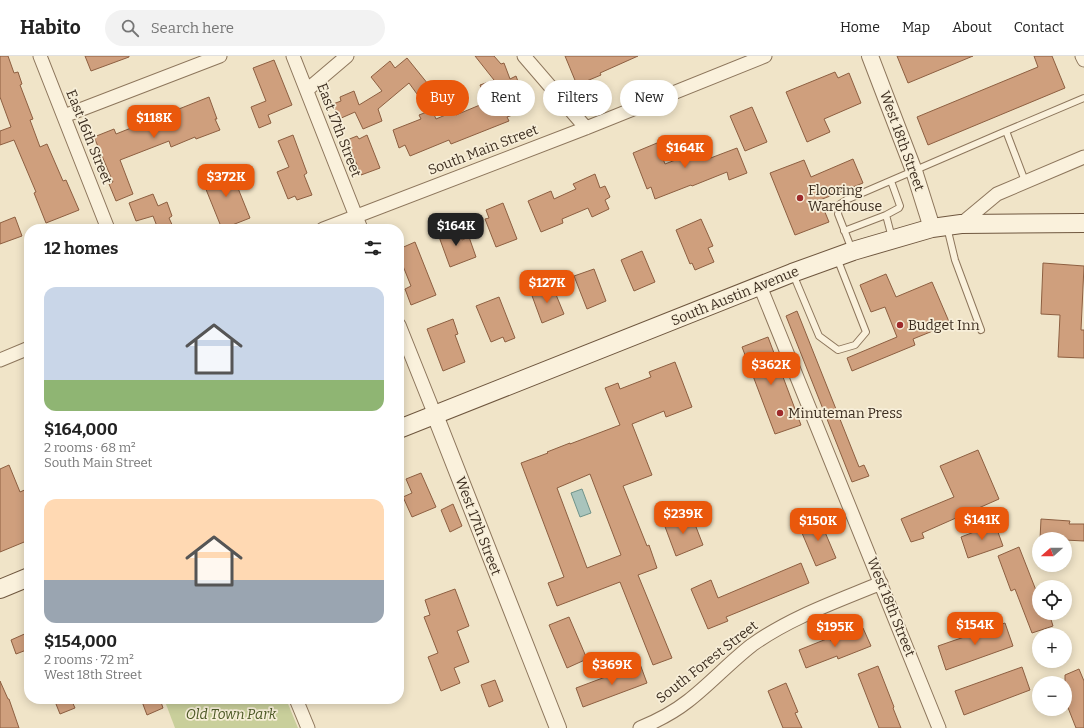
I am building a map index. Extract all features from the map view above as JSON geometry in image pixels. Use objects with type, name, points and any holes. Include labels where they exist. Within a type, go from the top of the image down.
[{"type":"main road","name":"South Austin Avenue","points":[[404,427],[792,273],[893,239],[947,225],[1084,223]]},
{"type":"main road","points":[[0,589],[24,579]]},
{"type":"street","name":"East 16th Street","points":[[40,56],[106,224]]},
{"type":"street","points":[[64,116],[220,56]]},
{"type":"street","name":"East 17th Street","points":[[293,56],[356,216]]},
{"type":"street","points":[[307,90],[347,56]]},
{"type":"street","points":[[524,56],[586,128]]},
{"type":"street","name":"South Main Street","points":[[336,224],[586,128],[765,56]]},
{"type":"street","name":"West 18th Street","points":[[870,56],[914,171],[947,225]]},
{"type":"street","points":[[1082,56],[1084,60]]},
{"type":"street","points":[[947,225],[997,194],[1084,157]]},
{"type":"street","points":[[356,216],[359,224]]},
{"type":"street","name":"West 18th Street","points":[[760,286],[939,728]]},
{"type":"street","name":"West 17th Street","points":[[404,338],[558,728]]},
{"type":"street","points":[[0,360],[24,350]]},
{"type":"street","name":"South Forest Street","points":[[640,728],[656,722],[687,702],[752,645],[772,632],[799,617],[881,583]]},
{"type":"street","points":[[298,704],[308,728]]},
{"type":"lane","points":[[792,273],[819,336],[838,350],[855,345],[866,332],[845,254],[844,231],[838,214],[840,204],[846,200],[1084,98]]},
{"type":"lane","points":[[1006,131],[1025,181]]},
{"type":"lane","points":[[844,231],[886,215],[899,208],[900,206],[891,181]]},
{"type":"lane","points":[[886,215],[893,239]]},
{"type":"lane","points":[[947,225],[955,260],[981,330]]},
{"type":"green space","name":"Old Town Park","points":[[166,704],[288,704],[298,728],[175,728]]},
{"type":"water","points":[[582,489],[591,513],[580,517],[571,493]]},
{"type":"building","points":[[0,56],[8,56],[14,73],[18,72],[22,84],[20,85],[33,119],[30,120],[40,147],[47,144],[63,181],[66,180],[79,210],[46,223],[34,193],[36,192],[14,140],[0,145],[0,131],[11,127],[0,97]]},
{"type":"building","points":[[85,56],[129,56],[129,57],[91,71]]},
{"type":"building","points":[[475,56],[494,56],[501,64],[504,63],[510,79],[516,76],[517,80],[494,80]]},
{"type":"building","points":[[565,56],[638,56],[600,73],[601,75],[589,80],[575,80]]},
{"type":"building","points":[[897,56],[973,56],[908,83]]},
{"type":"building","points":[[1034,56],[1052,56],[1065,88],[928,145],[917,117],[1038,67]]},
{"type":"building","points":[[407,58],[425,80],[416,80],[416,93],[409,83],[378,109],[382,121],[363,129],[355,112],[339,119],[333,104],[341,101],[340,97],[354,91],[359,105],[382,91],[371,77],[390,61],[395,68]]},
{"type":"building","points":[[274,60],[292,105],[268,115],[271,123],[259,128],[251,107],[266,101],[253,68]]},
{"type":"building","points":[[835,72],[838,78],[849,73],[861,103],[824,119],[830,132],[807,142],[786,92]]},
{"type":"building","points":[[209,97],[217,119],[215,119],[220,130],[196,139],[195,137],[171,147],[169,141],[120,160],[133,194],[116,201],[109,184],[113,182],[94,137],[114,129],[116,134]]},
{"type":"building","points":[[477,106],[477,116],[510,116],[507,117],[509,121],[451,144],[449,140],[410,156],[405,145],[399,148],[393,130],[421,119],[420,116],[435,116],[436,119],[443,116],[469,116],[469,110]]},
{"type":"building","points":[[752,107],[767,142],[745,151],[730,116]]},
{"type":"building","points":[[293,135],[307,173],[304,175],[312,195],[297,200],[295,196],[288,199],[277,172],[289,167],[278,141]]},
{"type":"building","points":[[367,135],[380,168],[361,175],[347,140],[357,136],[359,139]]},
{"type":"building","points":[[657,143],[665,164],[704,149],[708,159],[737,148],[747,173],[729,180],[727,172],[655,199],[651,187],[647,189],[633,153]]},
{"type":"building","name":"Flooring Warehouse","points":[[853,159],[863,183],[820,200],[829,222],[795,235],[770,173],[804,160],[811,177]]},
{"type":"building","points":[[229,166],[250,218],[235,224],[220,224],[201,177]]},
{"type":"building","points":[[595,174],[600,188],[605,186],[610,197],[605,200],[609,209],[592,217],[588,208],[562,219],[563,223],[541,232],[528,201],[551,191],[554,199],[576,189],[573,184]]},
{"type":"building","points":[[153,194],[158,206],[167,202],[172,216],[169,218],[172,224],[156,224],[153,216],[136,221],[129,203]]},
{"type":"building","points":[[503,203],[517,239],[496,247],[485,219],[489,218],[486,210]]},
{"type":"building","points":[[15,217],[22,236],[0,244],[0,223]]},
{"type":"building","points":[[701,219],[713,246],[708,248],[714,262],[695,270],[692,263],[690,264],[676,230]]},
{"type":"building","points":[[457,226],[462,240],[469,237],[476,257],[450,267],[438,234]]},
{"type":"building","points":[[415,242],[436,295],[411,305],[405,289],[411,286],[404,268],[404,247]]},
{"type":"building","points":[[642,251],[655,282],[634,291],[621,260]]},
{"type":"building","points":[[1043,263],[1084,266],[1081,330],[1084,330],[1084,358],[1058,357],[1060,315],[1041,314]]},
{"type":"building","points":[[594,269],[606,301],[587,309],[574,276]]},
{"type":"building","points":[[886,274],[896,297],[932,282],[950,324],[913,339],[915,345],[852,371],[847,358],[897,337],[885,307],[871,312],[860,285]]},
{"type":"building","points":[[552,285],[564,314],[542,323],[531,293]]},
{"type":"building","points":[[499,297],[515,338],[505,342],[503,337],[491,342],[476,306]]},
{"type":"building","points":[[797,311],[859,467],[864,465],[869,476],[852,482],[786,316]]},
{"type":"building","points":[[453,319],[458,334],[455,335],[465,362],[443,371],[427,329]]},
{"type":"building","points":[[768,337],[801,425],[775,434],[742,347]]},
{"type":"building","points":[[675,362],[692,407],[666,417],[664,411],[632,424],[652,475],[623,486],[647,546],[649,545],[657,568],[638,575],[672,658],[653,665],[620,582],[557,606],[548,583],[564,577],[521,463],[620,425],[605,388],[618,383],[620,389],[651,377],[649,372]],"holes":[[[590,474],[621,555],[587,568],[557,488]]]},
{"type":"building","points":[[978,450],[999,499],[922,533],[924,538],[911,542],[901,519],[954,497],[940,466]]},
{"type":"building","points":[[9,465],[20,492],[24,490],[24,542],[0,552],[0,469]]},
{"type":"building","points":[[421,473],[436,507],[412,517],[404,499],[404,497],[412,493],[406,479]]},
{"type":"building","points":[[453,504],[462,526],[450,532],[441,510]]},
{"type":"building","points":[[691,514],[703,545],[676,556],[664,524]]},
{"type":"building","points":[[819,518],[836,558],[816,566],[799,526]]},
{"type":"building","points":[[1041,519],[1070,521],[1069,524],[1084,524],[1084,541],[1072,540],[1072,532],[1040,532]]},
{"type":"building","points":[[995,524],[1003,546],[968,558],[961,537]]},
{"type":"building","points":[[1019,547],[1032,580],[1032,620],[1051,620],[1053,626],[1047,628],[1032,628],[1032,633],[1015,589],[1011,591],[998,556]]},
{"type":"building","points":[[801,563],[809,583],[726,617],[728,621],[708,629],[691,589],[711,580],[718,598]]},
{"type":"building","points":[[455,589],[469,626],[457,631],[469,662],[454,668],[460,683],[441,691],[428,657],[438,653],[424,617],[430,615],[425,600]]},
{"type":"building","points":[[569,617],[587,659],[567,668],[549,625]]},
{"type":"building","points":[[1005,623],[1013,646],[946,670],[938,646]]},
{"type":"building","points":[[863,628],[871,646],[838,659],[837,656],[806,668],[799,650],[829,638],[831,641]]},
{"type":"building","points":[[24,634],[24,651],[16,654],[11,640]]},
{"type":"building","points":[[640,664],[647,683],[583,707],[576,688]]},
{"type":"building","points":[[878,666],[901,728],[879,728],[858,674]]},
{"type":"building","points":[[1022,667],[1030,690],[964,715],[955,691]]},
{"type":"building","points":[[1079,669],[1084,681],[1084,728],[1076,728],[1071,716],[1072,676],[1065,675]]},
{"type":"building","points":[[495,680],[503,701],[489,707],[481,685]]},
{"type":"building","points":[[0,681],[9,699],[19,728],[0,728]]},
{"type":"building","points":[[786,683],[798,712],[795,713],[802,728],[783,728],[768,691]]},
{"type":"building","points":[[56,704],[73,704],[75,708],[60,714]]},
{"type":"building","points":[[143,704],[162,704],[163,708],[147,715]]},
{"type":"place","name":"Flooring Warehouse","points":[[800,198]]},
{"type":"place","name":"Budget Inn","points":[[900,325]]},
{"type":"place","name":"Minuteman Press","points":[[780,413]]}]
